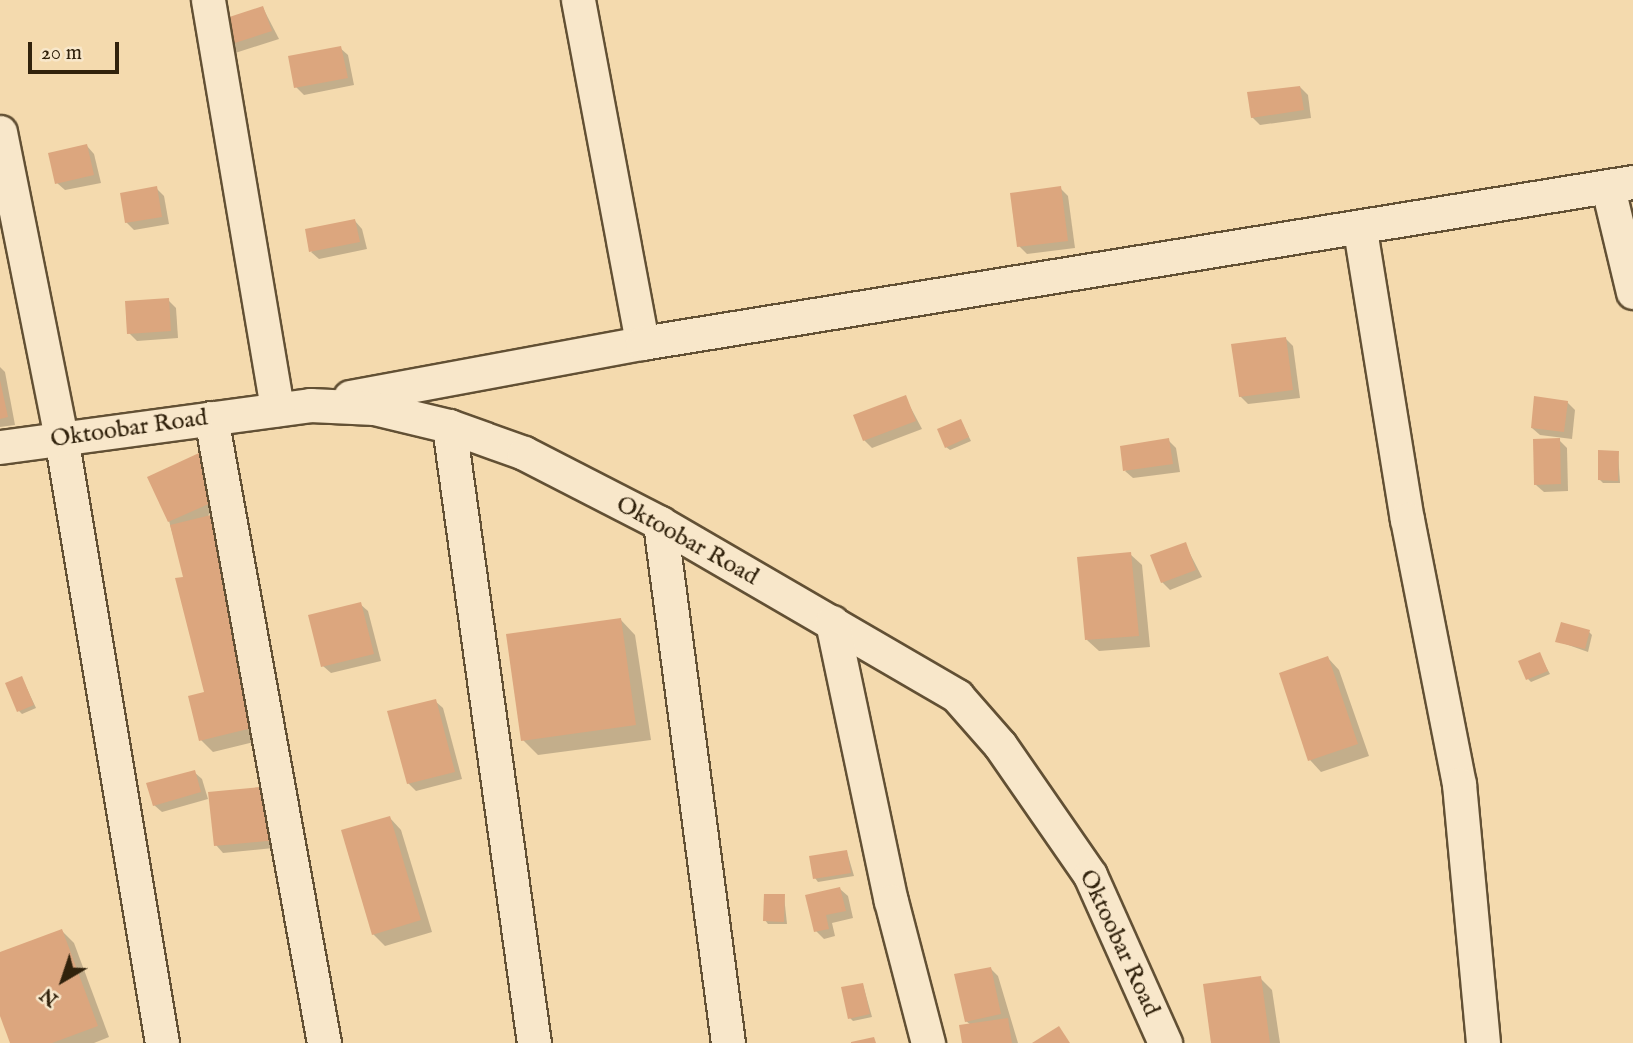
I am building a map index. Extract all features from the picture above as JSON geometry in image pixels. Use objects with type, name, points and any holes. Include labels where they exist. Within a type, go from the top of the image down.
[{"type":"street","points":[[208,0],[277,409]]},
{"type":"street","points":[[578,0],[642,343]]},
{"type":"street","points":[[0,132],[61,437],[162,1043]]},
{"type":"street","points":[[310,405],[642,343],[1360,230],[1620,185],[1633,292]]},
{"type":"street","points":[[1360,230],[1407,519],[1459,784],[1483,1043]]},
{"type":"street","name":"Oktoobar Road","points":[[0,447],[310,405],[374,408],[449,426],[524,453],[660,523],[957,696],[1000,745],[1090,875],[1165,1043]]},
{"type":"street","points":[[211,418],[324,1043]]},
{"type":"street","points":[[449,426],[534,1043]]},
{"type":"street","points":[[660,523],[728,1043]]},
{"type":"street","points":[[832,622],[891,901],[928,1043]]},
{"type":"building","points":[[263,6],[272,31],[219,48],[211,23]]},
{"type":"building","points":[[341,46],[348,78],[294,88],[288,56]]},
{"type":"building","points":[[1300,86],[1304,110],[1251,118],[1247,92]]},
{"type":"building","points":[[87,144],[94,175],[55,184],[48,153]]},
{"type":"building","points":[[157,186],[162,217],[125,223],[120,193]]},
{"type":"building","points":[[1061,186],[1068,241],[1017,247],[1010,193]]},
{"type":"building","points":[[355,219],[360,242],[309,252],[305,229]]},
{"type":"building","points":[[169,298],[171,331],[127,334],[125,301]]},
{"type":"building","points":[[1286,337],[1293,390],[1239,397],[1231,344]]},
{"type":"building","points":[[0,380],[8,417],[0,419]]},
{"type":"building","points":[[906,395],[916,421],[863,441],[853,415]]},
{"type":"building","points":[[1534,396],[1568,401],[1564,432],[1531,428]]},
{"type":"building","points":[[961,419],[969,437],[945,448],[937,429]]},
{"type":"building","points":[[1169,438],[1173,464],[1123,471],[1120,446]]},
{"type":"building","points":[[1560,438],[1561,484],[1534,485],[1533,439]]},
{"type":"building","points":[[1598,450],[1619,451],[1618,481],[1598,480]]},
{"type":"building","points":[[199,453],[220,499],[168,522],[147,477]]},
{"type":"building","points":[[211,515],[264,725],[199,741],[188,696],[204,692],[175,578],[183,577],[170,525]]},
{"type":"building","points":[[1186,542],[1196,570],[1161,583],[1150,555]]},
{"type":"building","points":[[1131,552],[1139,636],[1085,640],[1077,557]]},
{"type":"building","points":[[361,602],[374,654],[321,667],[308,615]]},
{"type":"building","points":[[621,618],[636,725],[521,741],[506,634]]},
{"type":"building","points":[[1561,622],[1590,630],[1585,649],[1555,642]]},
{"type":"building","points":[[1540,652],[1548,671],[1526,680],[1518,661]]},
{"type":"building","points":[[1328,656],[1358,744],[1308,761],[1279,673]]},
{"type":"building","points":[[22,676],[34,705],[17,712],[5,683]]},
{"type":"building","points":[[436,699],[455,772],[407,784],[387,711]]},
{"type":"building","points":[[195,770],[201,792],[153,806],[146,783]]},
{"type":"building","points":[[271,786],[277,840],[214,846],[208,792]]},
{"type":"building","points":[[390,816],[421,920],[372,935],[341,830]]},
{"type":"building","points":[[847,850],[851,873],[813,879],[809,856]]},
{"type":"building","points":[[840,887],[846,911],[826,915],[829,929],[814,932],[805,895]]},
{"type":"building","points":[[764,894],[785,894],[784,922],[763,921]]},
{"type":"building","points":[[62,929],[98,1026],[52,1043],[10,1043],[0,1016],[0,952]]},
{"type":"building","points":[[991,967],[1001,1014],[965,1022],[954,974]]},
{"type":"building","points":[[1261,976],[1270,1043],[1211,1043],[1203,984]]},
{"type":"building","points":[[863,983],[870,1014],[848,1019],[841,987]]},
{"type":"building","points":[[1008,1018],[1012,1043],[962,1043],[959,1025]]},
{"type":"building","points":[[1059,1026],[1070,1043],[1032,1043]]},
{"type":"building","points":[[874,1037],[876,1043],[851,1043],[851,1042]]}]
